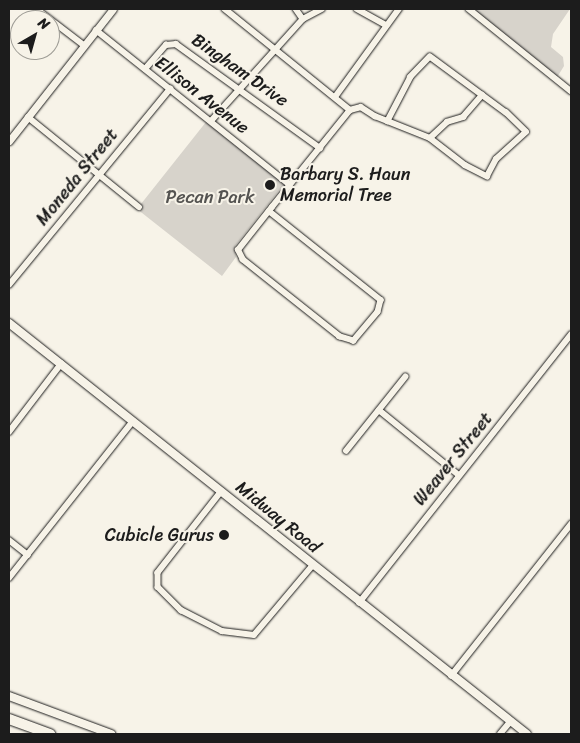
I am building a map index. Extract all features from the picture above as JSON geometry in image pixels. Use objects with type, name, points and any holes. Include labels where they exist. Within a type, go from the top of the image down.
[{"type":"highway","points":[[9,719],[50,734]]},
{"type":"main road","name":"Midway Road","points":[[9,324],[222,491],[450,676],[527,734]]},
{"type":"main road","points":[[9,696],[111,734]]},
{"type":"street","points":[[37,9],[84,45]]},
{"type":"street","points":[[9,141],[113,9]]},
{"type":"street","points":[[225,9],[350,110]]},
{"type":"street","points":[[296,9],[303,19]]},
{"type":"street","points":[[211,121],[239,87],[278,50],[303,19],[322,9]]},
{"type":"street","points":[[357,9],[386,26]]},
{"type":"street","points":[[335,97],[399,9]]},
{"type":"street","points":[[470,9],[571,91]]},
{"type":"street","name":"Ellison Avenue","points":[[96,30],[290,185]]},
{"type":"street","name":"Bingham Drive","points":[[145,69],[171,42],[185,48],[320,148]]},
{"type":"street","points":[[269,211],[381,300],[381,306],[359,336],[351,342],[345,340],[243,260],[238,250],[269,211],[320,148],[350,110],[361,107],[388,121],[430,138],[465,165],[487,176],[502,153],[522,138],[525,130],[482,95],[430,57],[411,77],[388,121]]},
{"type":"street","name":"Moneda Street","points":[[9,285],[170,88]]},
{"type":"street","points":[[430,138],[444,124],[463,117],[482,95]]},
{"type":"street","points":[[28,116],[139,207]]},
{"type":"street","name":"Weaver Street","points":[[358,603],[571,335]]},
{"type":"street","points":[[9,432],[60,364]]},
{"type":"street","points":[[346,451],[405,377]]},
{"type":"street","points":[[379,410],[459,475]]},
{"type":"street","points":[[9,578],[132,421]]},
{"type":"street","points":[[222,491],[158,573],[158,587],[181,610],[222,631],[254,635],[313,565]]},
{"type":"street","points":[[450,676],[571,524]]},
{"type":"street","points":[[9,540],[28,554]]},
{"type":"street","points":[[500,734],[511,721]]},
{"type":"green space","points":[[469,9],[570,9],[553,34],[551,47],[563,57],[564,66],[556,79]]},
{"type":"green space","name":"Pecan Park","points":[[206,122],[284,184],[235,246],[236,257],[222,276],[137,209]]},
{"type":"place","name":"Barbary S. Haun Memorial Tree","points":[[270,185]]},
{"type":"place","name":"Cubicle Gurus","points":[[224,535]]}]
